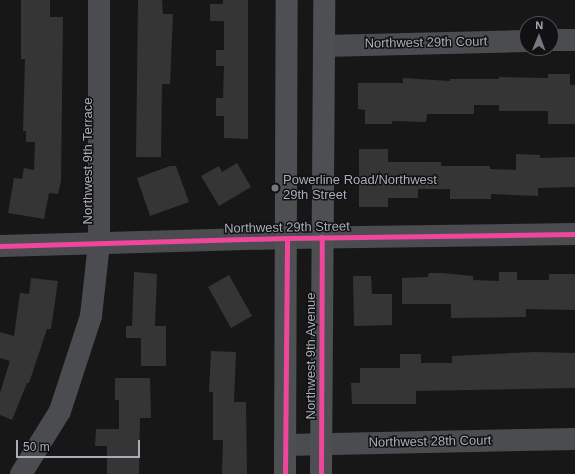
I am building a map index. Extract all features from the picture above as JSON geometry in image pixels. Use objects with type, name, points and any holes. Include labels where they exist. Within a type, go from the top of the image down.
[{"type":"main road","name":"Northwest 9th Avenue","points":[[285,474],[287,0]]},
{"type":"main road","name":"Northwest 9th Avenue","points":[[321,474],[324,0]]},
{"type":"street","name":"Northwest 9th Terrace","points":[[21,474],[60,411],[90,316],[99,244],[99,0]]},
{"type":"street","points":[[559,40],[575,40]]},
{"type":"street","name":"Northwest 29th Court","points":[[324,46],[519,41]]},
{"type":"street","name":"Northwest 29th Street","points":[[8,246],[322,237],[575,234]]},
{"type":"street","name":"Northwest 28th Court","points":[[285,445],[575,439]]},
{"type":"building","points":[[21,0],[50,0],[50,17],[63,17],[61,181],[58,194],[49,193],[44,219],[8,213],[14,178],[22,179],[24,168],[34,170],[35,142],[26,142],[26,131],[23,131],[25,59],[21,59]]},
{"type":"building","points":[[138,0],[162,0],[163,14],[173,14],[170,84],[162,84],[161,157],[136,157]]},
{"type":"building","points":[[223,0],[248,0],[248,139],[224,138],[224,116],[216,116],[216,98],[223,98],[224,66],[216,66],[216,50],[224,50],[224,21],[210,21],[210,4],[223,4]]},
{"type":"building","points":[[548,74],[570,74],[570,85],[575,85],[575,124],[548,124],[548,111],[499,111],[499,105],[474,105],[474,114],[427,114],[426,122],[392,121],[392,124],[365,124],[365,110],[358,109],[358,83],[403,83],[403,78],[450,81],[450,79],[499,79],[499,77],[548,78]]},
{"type":"building","points":[[359,149],[388,149],[388,162],[441,162],[441,166],[490,166],[490,169],[516,170],[516,154],[540,155],[540,158],[575,157],[575,187],[538,188],[538,196],[491,194],[491,199],[450,199],[450,189],[418,189],[418,198],[388,198],[388,207],[359,207]]},
{"type":"building","points":[[237,163],[251,187],[219,206],[201,176],[219,166],[222,172]]},
{"type":"building","points":[[170,166],[176,166],[189,202],[150,216],[137,178]]},
{"type":"building","points":[[134,272],[157,274],[155,326],[166,326],[166,366],[141,366],[141,338],[126,338],[126,326],[132,326]]},
{"type":"building","points":[[499,272],[517,272],[517,280],[549,280],[549,274],[575,274],[575,310],[526,309],[526,317],[451,318],[451,304],[402,304],[402,278],[428,277],[429,273],[442,273],[473,276],[473,280],[499,281]]},
{"type":"building","points":[[229,275],[252,316],[231,328],[208,287]]},
{"type":"building","points":[[353,276],[371,276],[372,294],[392,294],[392,325],[354,326]]},
{"type":"building","points":[[31,278],[58,281],[51,329],[47,329],[29,383],[27,383],[12,420],[0,415],[0,393],[10,361],[0,358],[0,332],[14,336],[20,293],[29,294]]},
{"type":"building","points":[[211,351],[236,352],[234,402],[246,402],[247,474],[222,474],[223,440],[213,440],[213,392],[209,392]]},
{"type":"building","points":[[535,352],[575,353],[575,388],[416,391],[416,404],[352,404],[351,383],[360,383],[360,368],[400,368],[400,354],[421,354],[421,363],[452,363],[452,356]]},
{"type":"building","points":[[115,378],[150,378],[151,418],[140,418],[139,474],[107,474],[107,446],[95,446],[96,429],[119,429],[119,400],[115,400]]},
{"type":"cycle path","points":[[0,246],[287,238],[575,234]]},
{"type":"cycle path","points":[[321,474],[322,237]]},
{"type":"cycle path","points":[[285,474],[287,238]]},
{"type":"place","name":"Powerline Road/Northwest 29th Street","points":[[275,188]]}]
